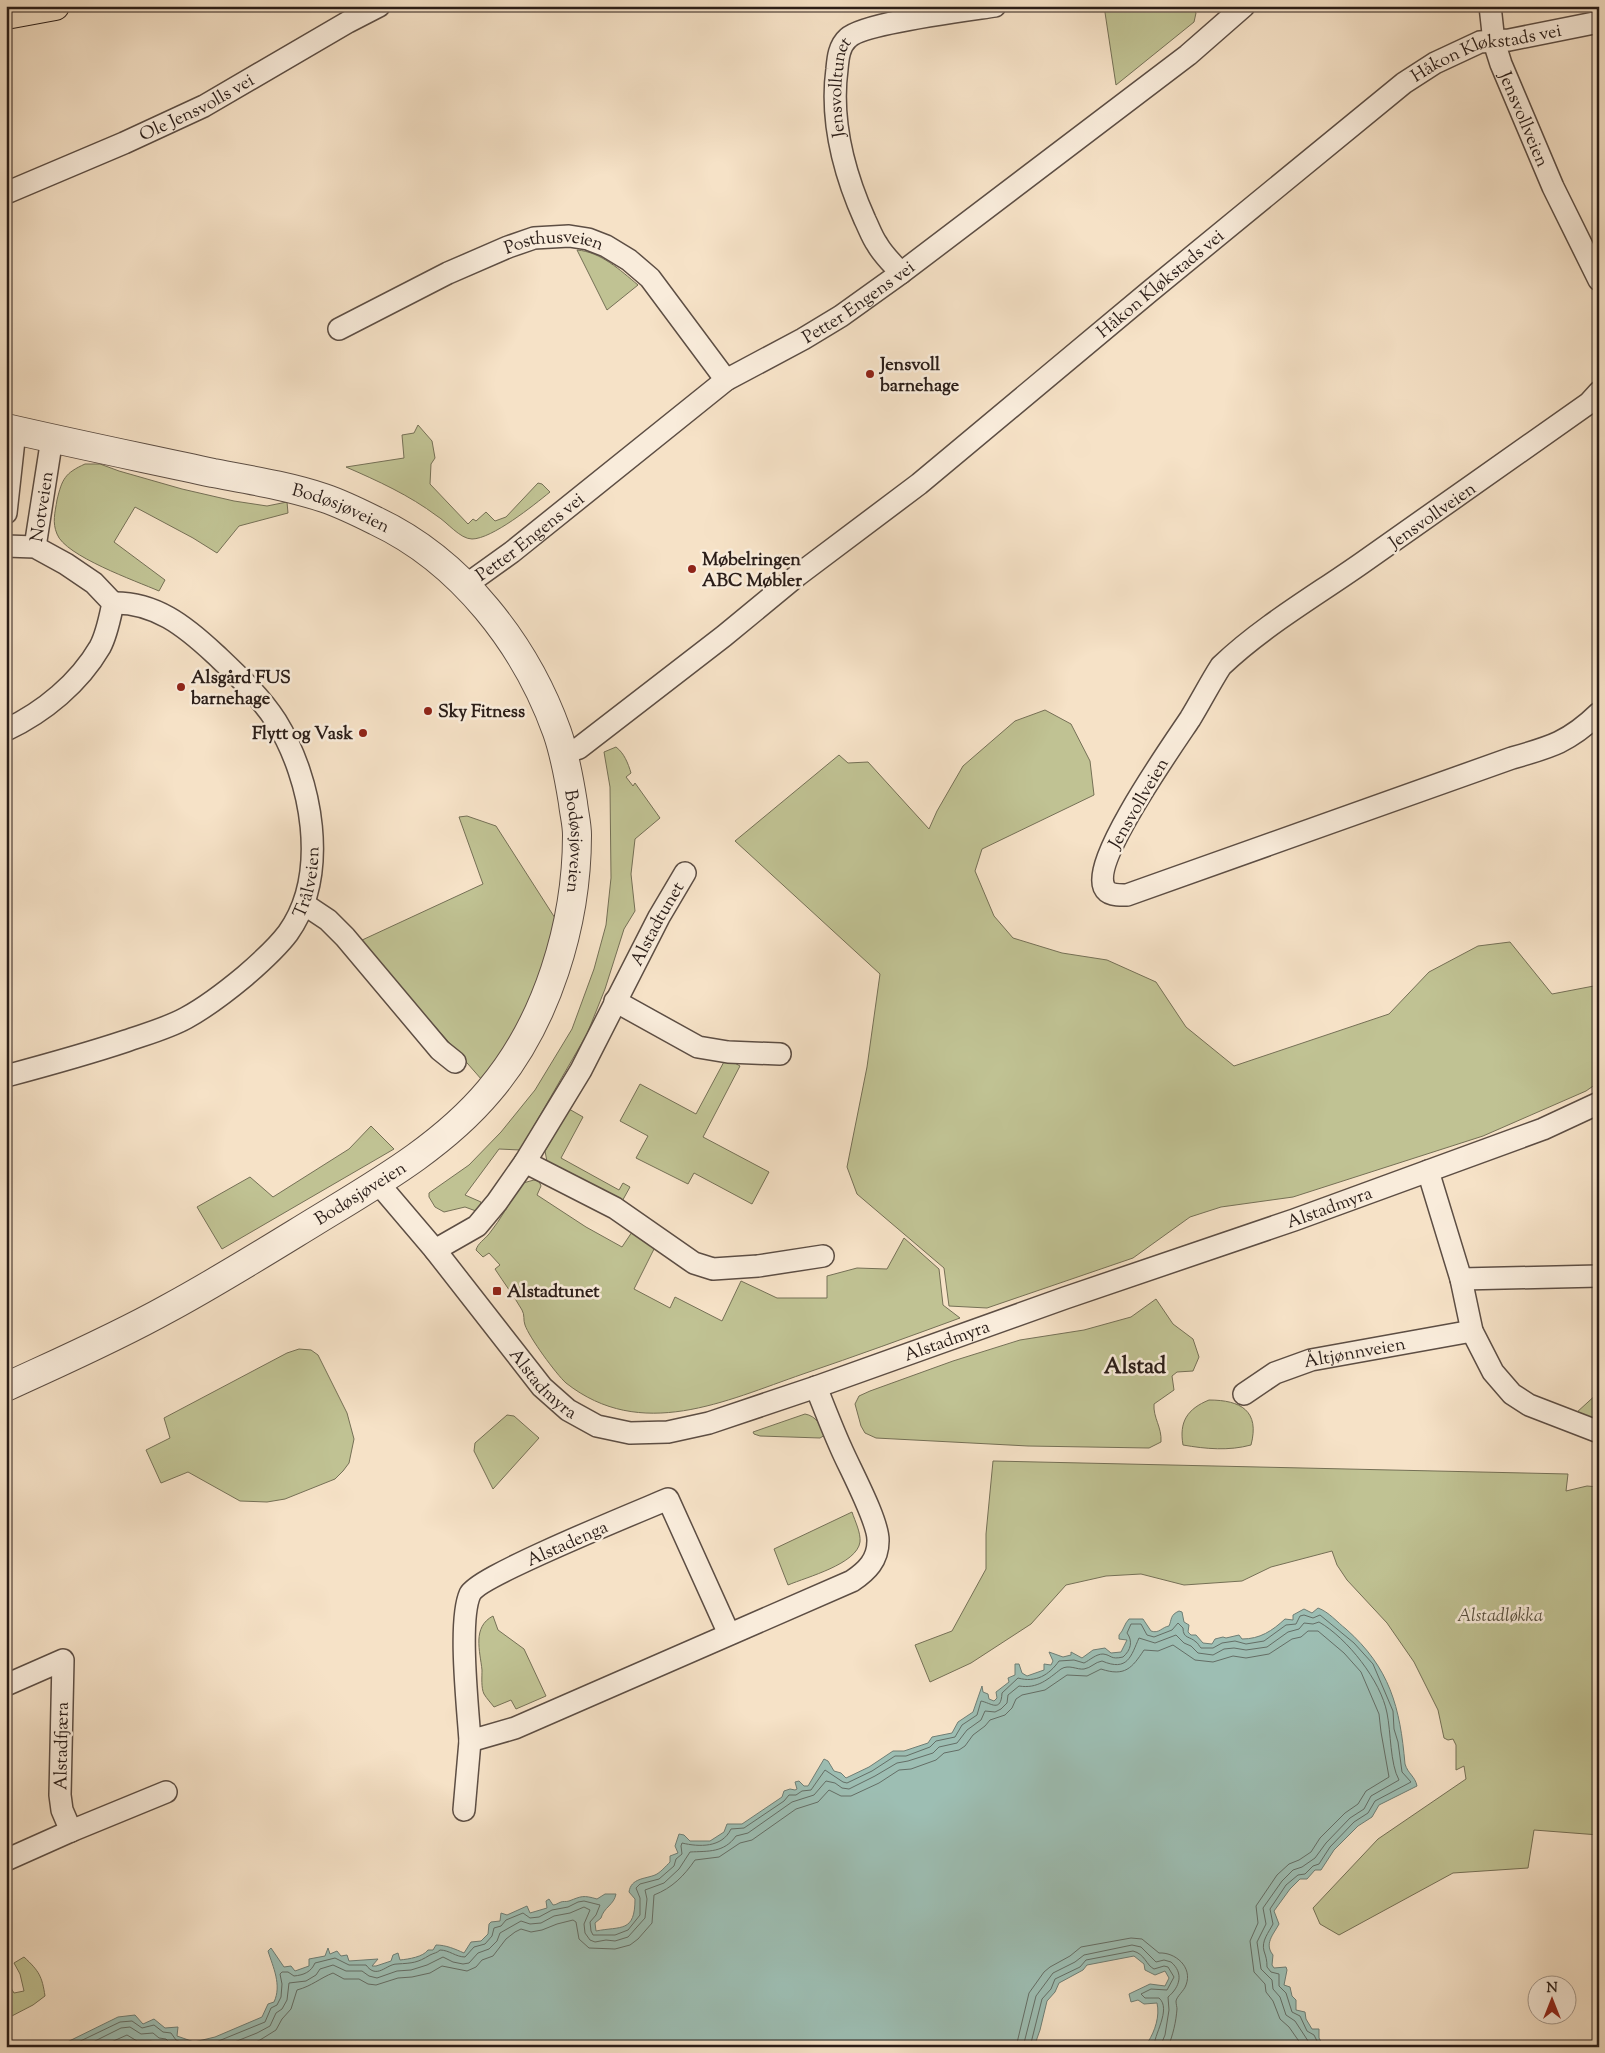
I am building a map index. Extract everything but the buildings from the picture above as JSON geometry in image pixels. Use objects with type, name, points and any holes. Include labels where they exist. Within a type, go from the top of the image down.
[{"type":"main road","points":[[6,14],[55,6]]},
{"type":"street","name":"Ole Jensvolls vei","points":[[6,192],[124,143],[204,106],[379,6]]},
{"type":"street","name":"Jensvolltunet","points":[[901,273],[876,244],[855,198],[842,154],[836,118],[836,78],[842,45],[849,37],[861,31],[914,19],[995,6]]},
{"type":"street","name":"Jensvollveien","points":[[1490,6],[1494,42],[1501,64],[1553,186],[1599,280]]},
{"type":"street","name":"Petter Engens vei","points":[[466,586],[512,552],[726,380],[803,339],[841,316],[901,273],[1188,55],[1230,10]]},
{"type":"street","name":"Håkon Kløkstads vei","points":[[564,752],[579,748],[798,575],[919,484],[1404,83],[1435,63],[1480,42],[1494,42],[1599,22]]},
{"type":"street","name":"Posthusveien","points":[[339,329],[448,274],[508,247],[534,238],[569,236],[588,239],[606,246],[629,260],[650,278],[726,380]]},
{"type":"street","name":"Jensvollveien","points":[[1599,392],[1589,403],[1488,476],[1290,613],[1235,653],[1221,666],[1154,773],[1110,850],[1103,869],[1103,886],[1107,892],[1114,895],[1127,895],[1512,758],[1554,746],[1579,731],[1599,713]]},
{"type":"street","name":"Bodøsjøveien","points":[[6,1387],[98,1345],[167,1309],[378,1183],[421,1154],[455,1126],[490,1090],[524,1044],[553,980],[573,896],[578,832],[564,752],[547,703],[524,660],[503,627],[466,586],[424,550],[380,522],[324,498],[11,430]]},
{"type":"street","name":"Notveien","points":[[6,513],[11,430]]},
{"type":"street","name":"Notveien","points":[[6,546],[35,547],[52,438]]},
{"type":"street","points":[[6,730],[48,706],[81,674],[100,646],[109,622],[113,603],[94,582],[35,547]]},
{"type":"street","name":"Trålveien","points":[[6,1076],[87,1054],[186,1018],[223,994],[259,964],[287,934],[304,904],[310,874],[310,818],[302,774],[275,721],[240,678],[194,635],[165,615],[144,606],[130,602],[113,603]]},
{"type":"street","name":"Alstadtunet","points":[[436,1250],[477,1226],[524,1162],[581,1070],[659,917],[685,873]]},
{"type":"street","points":[[304,904],[328,920],[440,1050],[455,1062]]},
{"type":"street","points":[[615,1001],[698,1048],[728,1052],[780,1054]]},
{"type":"street","name":"Alstadmyra","points":[[378,1183],[436,1250],[542,1387],[568,1410],[597,1426],[630,1434],[668,1432],[709,1423],[816,1387],[1065,1298],[1294,1220],[1543,1129],[1599,1103]]},
{"type":"street","points":[[524,1162],[615,1208],[694,1263],[712,1269],[758,1266],[823,1256]]},
{"type":"street","points":[[1428,1171],[1461,1279],[1472,1331],[1493,1372],[1512,1394],[1529,1405],[1599,1432]]},
{"type":"street","points":[[1461,1279],[1599,1276]]},
{"type":"street","name":"Åltjønnveien","points":[[1244,1394],[1275,1373],[1311,1360],[1472,1331]]},
{"type":"street","points":[[470,1741],[515,1728],[852,1581],[864,1573],[873,1563],[877,1552],[879,1540],[877,1529],[816,1387]]},
{"type":"street","name":"Alstadenga","points":[[464,1810],[470,1741],[465,1659],[465,1617],[471,1593],[490,1578],[668,1499],[729,1634]]},
{"type":"street","name":"Alstadfjæra","points":[[6,1685],[63,1660],[60,1795],[62,1810],[71,1831]]},
{"type":"street","points":[[6,1860],[166,1792]]},
{"type":"green space","points":[[1104,6],[1191,6],[1196,13],[1194,22],[1116,85]]},
{"type":"green space","points":[[577,250],[586,251],[602,258],[638,285],[607,310]]},
{"type":"green space","points":[[418,425],[432,441],[435,458],[431,464],[430,484],[468,524],[473,519],[476,521],[486,512],[495,521],[506,517],[538,483],[542,484],[550,492],[524,513],[501,528],[480,538],[472,539],[458,533],[426,508],[404,495],[346,467],[404,458],[402,435],[414,433]]},
{"type":"green space","points":[[85,464],[100,464],[182,489],[234,501],[267,506],[287,502],[288,513],[239,526],[217,553],[135,507],[114,542],[165,580],[159,591],[87,559],[73,551],[57,534],[54,517],[57,500],[65,477],[73,470]]},
{"type":"green space","points":[[1045,710],[1071,724],[1090,761],[1094,795],[982,849],[975,871],[994,916],[1013,938],[1062,953],[1107,960],[1156,982],[1186,1027],[1234,1066],[1389,1014],[1429,972],[1478,946],[1510,942],[1552,994],[1599,985],[1599,1082],[1586,1091],[1483,1136],[1293,1197],[1221,1207],[1190,1217],[1133,1258],[987,1308],[949,1306],[944,1268],[857,1194],[847,1167],[867,1067],[880,974],[735,841],[839,755],[848,763],[868,762],[929,829],[937,811],[963,766],[1015,721]]},
{"type":"green space","points":[[616,747],[623,755],[630,769],[631,773],[626,777],[633,786],[635,783],[660,818],[635,839],[631,874],[635,911],[624,929],[605,989],[587,1034],[520,1150],[499,1149],[465,1195],[481,1202],[476,1211],[465,1207],[444,1212],[435,1207],[429,1197],[429,1193],[469,1165],[501,1132],[535,1090],[572,1029],[594,969],[606,925],[611,878],[610,787],[604,752]]},
{"type":"green space","points":[[467,816],[496,826],[555,918],[545,960],[517,1032],[482,1080],[360,941],[483,884],[459,817]]},
{"type":"green space","points":[[726,1058],[740,1066],[703,1137],[769,1172],[752,1204],[694,1173],[688,1184],[636,1158],[648,1136],[620,1121],[640,1084],[696,1114]]},
{"type":"green space","points":[[569,1109],[583,1117],[561,1158],[619,1190],[623,1183],[630,1187],[620,1205],[548,1167],[545,1151]]},
{"type":"green space","points":[[371,1126],[394,1149],[222,1249],[197,1207],[250,1177],[273,1197],[349,1149]]},
{"type":"green space","points":[[534,1180],[539,1181],[541,1186],[537,1195],[586,1227],[622,1247],[632,1232],[656,1245],[634,1289],[670,1308],[675,1297],[722,1321],[741,1281],[777,1298],[827,1298],[827,1276],[857,1268],[887,1269],[904,1238],[939,1269],[943,1305],[960,1318],[714,1404],[683,1411],[653,1413],[624,1410],[595,1401],[566,1383],[543,1355],[524,1323],[522,1310],[495,1269],[500,1265],[489,1253],[483,1257],[476,1250],[498,1222],[520,1186],[523,1183]]},
{"type":"green space","points":[[1156,1299],[1173,1324],[1193,1339],[1199,1357],[1193,1371],[1177,1372],[1172,1376],[1174,1390],[1154,1404],[1161,1442],[1149,1448],[1028,1446],[876,1438],[865,1433],[861,1426],[855,1404],[859,1396],[870,1391],[953,1361],[1020,1340],[1084,1330],[1131,1317]]},
{"type":"green space","points":[[299,1349],[311,1350],[318,1355],[347,1413],[354,1439],[349,1463],[335,1479],[285,1499],[267,1502],[240,1501],[188,1472],[161,1483],[146,1450],[170,1438],[164,1418],[287,1353]]},
{"type":"green space","points":[[1599,1392],[1599,1422],[1576,1413]]},
{"type":"green space","points":[[1209,1400],[1230,1402],[1239,1405],[1245,1410],[1253,1424],[1251,1445],[1217,1449],[1183,1445],[1182,1430],[1186,1417],[1195,1408]]},
{"type":"green space","points":[[805,1414],[818,1421],[825,1435],[820,1438],[760,1436],[753,1432]]},
{"type":"green space","points":[[507,1415],[514,1416],[539,1438],[493,1489],[474,1451],[475,1443]]},
{"type":"green space","name":"Alstadløkka","points":[[993,1461],[1568,1474],[1566,1491],[1587,1486],[1599,1487],[1599,1835],[1534,1830],[1528,1868],[1453,1873],[1339,1935],[1320,1924],[1313,1908],[1378,1839],[1466,1779],[1464,1766],[1456,1770],[1456,1745],[1453,1739],[1448,1740],[1444,1738],[1438,1710],[1414,1662],[1387,1623],[1347,1580],[1337,1565],[1332,1551],[1271,1567],[1242,1581],[1184,1585],[1141,1574],[1106,1576],[1066,1585],[1031,1624],[971,1663],[930,1682],[915,1645],[952,1631],[986,1569],[986,1534]]},
{"type":"green space","points":[[852,1512],[860,1535],[857,1550],[850,1557],[830,1569],[788,1585],[774,1549]]},
{"type":"green space","points":[[493,1616],[498,1630],[524,1649],[546,1696],[516,1709],[511,1700],[494,1707],[485,1696],[482,1686],[479,1640],[482,1626]]},
{"type":"green space","points":[[24,1957],[39,1974],[45,1996],[33,2005],[6,2019],[6,1980],[14,1993],[24,1991],[20,1974],[14,1963]]},
{"type":"water","points":[[1318,1608],[1333,1617],[1361,1644],[1383,1674],[1396,1707],[1405,1764],[1417,1786],[1379,1805],[1372,1817],[1358,1826],[1334,1850],[1321,1870],[1315,1870],[1307,1879],[1300,1879],[1274,1911],[1279,1924],[1269,1943],[1270,1951],[1273,1955],[1272,1965],[1274,1968],[1286,1967],[1284,1985],[1290,1987],[1292,1996],[1296,2000],[1296,2010],[1305,2012],[1306,2019],[1312,2029],[1319,2029],[1319,2038],[1324,2047],[1150,2047],[1148,2042],[1156,2023],[1157,2003],[1144,2004],[1138,2000],[1131,2002],[1129,1994],[1150,1984],[1165,1986],[1169,1978],[1165,1971],[1155,1975],[1145,1970],[1144,1964],[1134,1956],[1087,1965],[1083,1970],[1059,1983],[1055,1992],[1047,2001],[1034,2047],[57,2047],[118,2017],[135,2015],[143,2024],[154,2019],[165,2028],[178,2027],[177,2036],[194,2042],[215,2037],[262,2017],[268,2004],[274,2002],[277,1989],[276,1976],[268,1951],[271,1948],[284,1967],[291,1966],[295,1971],[309,1966],[309,1959],[325,1956],[328,1948],[330,1954],[337,1951],[341,1956],[347,1955],[349,1961],[378,1959],[372,1966],[391,1961],[393,1955],[398,1953],[400,1960],[416,1957],[428,1950],[433,1950],[436,1945],[447,1946],[464,1953],[471,1942],[481,1941],[488,1934],[489,1924],[500,1921],[501,1913],[507,1915],[527,1906],[530,1913],[547,1908],[546,1901],[549,1899],[554,1905],[583,1897],[597,1899],[605,1894],[616,1894],[601,1918],[595,1923],[596,1931],[625,1926],[632,1918],[634,1910],[635,1899],[629,1892],[630,1887],[639,1880],[657,1874],[670,1862],[670,1856],[678,1853],[675,1846],[679,1834],[684,1835],[690,1841],[710,1841],[724,1832],[727,1824],[742,1824],[782,1797],[784,1791],[797,1789],[795,1782],[799,1781],[804,1786],[808,1786],[824,1759],[828,1761],[834,1771],[841,1773],[846,1778],[869,1767],[893,1751],[904,1751],[928,1743],[932,1737],[952,1733],[958,1722],[973,1712],[982,1686],[983,1692],[988,1694],[989,1699],[994,1701],[997,1698],[996,1692],[1009,1682],[1008,1678],[1015,1675],[1015,1664],[1019,1664],[1022,1673],[1027,1676],[1044,1670],[1044,1664],[1051,1665],[1053,1661],[1049,1652],[1063,1657],[1071,1655],[1071,1652],[1082,1658],[1093,1650],[1105,1648],[1111,1653],[1121,1652],[1127,1640],[1119,1639],[1119,1635],[1129,1619],[1143,1619],[1151,1631],[1156,1632],[1169,1626],[1173,1616],[1179,1611],[1182,1612],[1184,1622],[1189,1625],[1188,1632],[1191,1635],[1196,1635],[1203,1643],[1212,1644],[1215,1639],[1223,1637],[1239,1635],[1242,1639],[1248,1639],[1260,1636],[1285,1619],[1293,1620],[1293,1615],[1304,1609],[1312,1613]]},
{"type":"place","name":"Jensvoll barnehage","points":[[870,374]]},
{"type":"place","name":"Møbelringen ABC Møbler","points":[[692,569]]},
{"type":"place","name":"Alsgård FUS barnehage","points":[[181,687]]},
{"type":"place","name":"Sky Fitness","points":[[428,711]]},
{"type":"place","name":"Flytt og Vask","points":[[363,733]]},
{"type":"place","name":"Alstadtunet","points":[[497,1291]]},
{"type":"district","name":"Alstad","points":[[1135,1365]]}]
